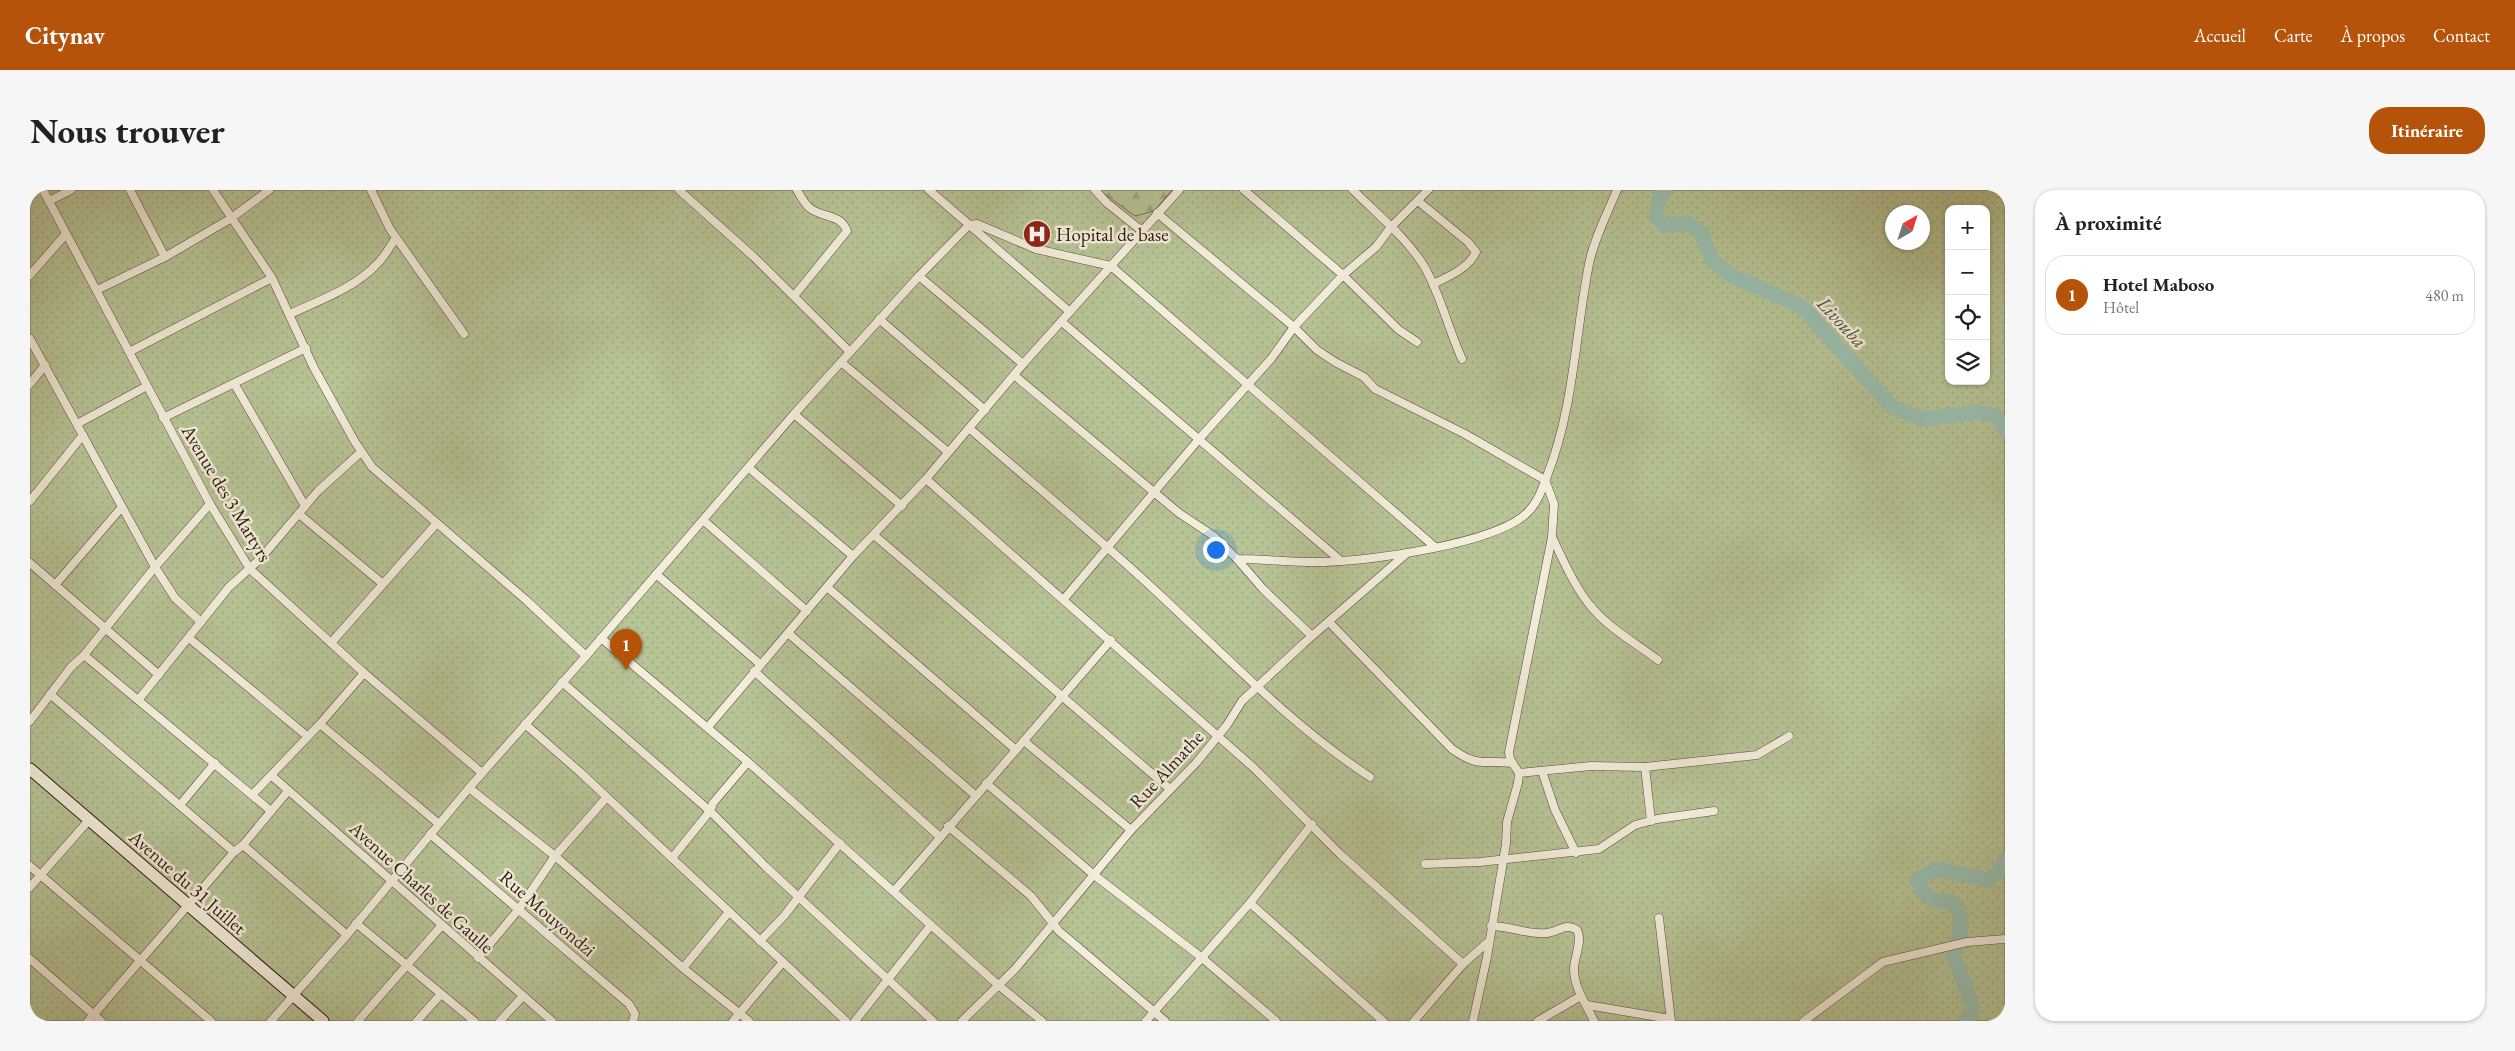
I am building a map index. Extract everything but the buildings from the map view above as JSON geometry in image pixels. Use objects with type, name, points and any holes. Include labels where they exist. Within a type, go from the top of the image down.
[{"type":"street","name":"Avenue des 3 Martyrs","points":[[43,190],[163,418],[210,504],[250,569],[364,673],[482,773]]},
{"type":"street","points":[[49,201],[71,190]]},
{"type":"street","points":[[130,190],[165,257]]},
{"type":"street","points":[[213,190],[230,219],[272,278],[314,368],[361,452],[382,477],[526,600],[586,656]]},
{"type":"street","points":[[96,290],[165,257],[230,219],[269,190]]},
{"type":"street","points":[[371,190],[396,238],[464,334]]},
{"type":"street","points":[[679,190],[794,296],[850,352]]},
{"type":"street","points":[[794,296],[847,232],[838,220],[831,215],[810,209],[797,190]]},
{"type":"street","points":[[929,190],[1070,312]]},
{"type":"street","points":[[1095,190],[1106,203],[1142,231]]},
{"type":"street","points":[[708,727],[853,556],[902,506],[1023,364],[1179,190]]},
{"type":"street","points":[[1244,190],[1343,275],[1400,330],[1417,342]]},
{"type":"street","points":[[1353,190],[1409,246],[1433,284],[1462,359]]},
{"type":"street","points":[[1064,599],[1199,439],[1271,359],[1294,327],[1343,275],[1376,247],[1391,227],[1428,190]]},
{"type":"street","points":[[1237,559],[1288,562],[1341,561],[1407,553],[1477,536],[1506,527],[1517,521],[1536,502],[1566,414],[1589,264],[1617,190]]},
{"type":"street","points":[[1418,201],[1468,242],[1476,252],[1472,259],[1451,276],[1433,284]]},
{"type":"street","points":[[1157,213],[1294,327],[1317,350],[1351,372],[1364,377],[1375,390],[1465,434],[1545,480],[1554,504],[1552,537],[1511,736],[1509,756],[1518,773],[1518,783],[1507,822],[1489,942],[1473,1021]]},
{"type":"street","points":[[270,1021],[346,935],[482,773],[586,656],[702,520],[750,468],[794,414],[879,319],[969,225],[977,224],[1036,249],[1111,266],[1435,547]]},
{"type":"street","points":[[30,275],[66,234]]},
{"type":"street","points":[[290,314],[344,289],[366,274],[378,263],[396,238]]},
{"type":"street","points":[[919,276],[1023,364]]},
{"type":"street","points":[[129,352],[272,278]]},
{"type":"street","points":[[879,319],[985,410]]},
{"type":"street","points":[[1062,322],[1341,561]]},
{"type":"street","points":[[30,339],[155,567],[175,598],[201,622]]},
{"type":"street","points":[[163,418],[306,348]]},
{"type":"street","points":[[841,362],[948,452]]},
{"type":"street","points":[[30,384],[45,365]]},
{"type":"street","points":[[1014,375],[1154,492],[1203,531],[1215,537],[1263,589],[1312,636]]},
{"type":"street","points":[[235,384],[305,506]]},
{"type":"street","points":[[77,424],[147,386]]},
{"type":"street","points":[[794,414],[902,506]]},
{"type":"street","points":[[969,428],[1108,548],[1256,686],[1346,761],[1370,777]]},
{"type":"street","points":[[30,501],[83,436]]},
{"type":"street","points":[[139,699],[229,587],[261,558],[318,491],[361,452]]},
{"type":"street","points":[[750,468],[853,556]]},
{"type":"street","points":[[926,479],[1254,768],[1340,854],[1463,964]]},
{"type":"street","points":[[30,721],[71,667],[84,655],[155,567],[210,504]]},
{"type":"street","points":[[56,585],[122,507]]},
{"type":"street","points":[[299,514],[382,584]]},
{"type":"street","points":[[702,520],[807,611]]},
{"type":"street","points":[[330,643],[436,524]]},
{"type":"street","points":[[874,535],[1170,789]]},
{"type":"street","points":[[1552,537],[1581,593],[1594,610],[1608,624],[1658,660]]},
{"type":"street","name":"Rue Almathe","points":[[962,1021],[1009,975],[1131,830],[1218,738],[1242,701],[1256,686],[1407,553]]},
{"type":"street","points":[[30,563],[159,675]]},
{"type":"street","points":[[656,574],[760,664]]},
{"type":"street","points":[[827,587],[1016,750]]},
{"type":"street","points":[[1329,622],[1452,749],[1466,759],[1479,764],[1512,763]]},
{"type":"street","points":[[788,633],[974,795]]},
{"type":"street","points":[[189,638],[307,736]]},
{"type":"street","points":[[601,638],[708,727],[1042,1021]]},
{"type":"street","points":[[894,891],[974,795],[1024,741],[1110,640]]},
{"type":"street","points":[[84,655],[253,794],[271,811]]},
{"type":"street","points":[[754,672],[939,836]]},
{"type":"street","points":[[253,794],[320,724],[364,673]]},
{"type":"street","points":[[562,682],[710,811],[799,897],[933,1021]]},
{"type":"street","points":[[50,694],[234,852]]},
{"type":"street","points":[[320,724],[439,824]]},
{"type":"street","points":[[525,724],[846,1021]]},
{"type":"street","points":[[1518,773],[1591,766],[1645,767],[1757,755],[1789,736]]},
{"type":"street","points":[[1024,741],[1131,830]]},
{"type":"street","points":[[672,858],[710,811],[713,803],[748,762]]},
{"type":"street","points":[[180,805],[215,763]]},
{"type":"street","points":[[1645,767],[1651,821]]},
{"type":"street","name":"Avenue du 31 Juillet","points":[[30,769],[323,1021]]},
{"type":"street","points":[[1542,771],[1555,810],[1576,853]]},
{"type":"street","name":"Avenue Charles de Gaulle","points":[[272,776],[552,1021]]},
{"type":"street","points":[[986,783],[1094,874],[1201,957],[1276,1021]]},
{"type":"street","points":[[469,788],[555,856],[683,968],[749,1021]]},
{"type":"street","points":[[91,1018],[234,852],[244,845],[288,791]]},
{"type":"street","points":[[478,958],[519,909],[555,856],[606,798]]},
{"type":"street","points":[[1425,864],[1480,862],[1502,858],[1598,850],[1616,840],[1629,828],[1651,821],[1714,811]]},
{"type":"street","points":[[30,887],[89,820]]},
{"type":"street","points":[[1146,1021],[1250,903],[1312,824]]},
{"type":"street","points":[[948,826],[1031,896],[1059,931],[1165,1021]]},
{"type":"street","name":"Rue Mouyondzi","points":[[430,834],[629,1004],[635,1014],[633,1021]]},
{"type":"street","points":[[760,941],[799,897],[840,843]]},
{"type":"street","points":[[244,845],[346,935]]},
{"type":"street","points":[[30,866],[211,1021]]},
{"type":"street","points":[[1250,903],[1383,1021]]},
{"type":"street","points":[[683,968],[728,912]]},
{"type":"street","points":[[1586,1005],[1671,1020],[1659,918]]},
{"type":"street","points":[[356,923],[474,1021]]},
{"type":"street","points":[[358,1021],[442,925]]},
{"type":"street","points":[[855,1021],[887,978],[931,925]]},
{"type":"street","points":[[1491,926],[1546,933],[1564,927],[1575,929],[1579,938],[1574,970],[1581,996],[1594,1021]]},
{"type":"street","points":[[1804,1021],[1878,965],[1890,960],[1967,942],[2005,939]]},
{"type":"street","points":[[1414,1021],[1463,964],[1489,942]]},
{"type":"street","points":[[30,959],[91,1018],[101,1021]]},
{"type":"street","points":[[733,1021],[783,962]]},
{"type":"street","points":[[417,1021],[441,994]]},
{"type":"street","points":[[500,1021],[523,996]]},
{"type":"street","points":[[1538,1021],[1581,996]]},
{"type":"green space","points":[[30,190],[2005,190],[2005,1021],[30,1021]]},
{"type":"green space","points":[[1099,190],[1172,190],[1154,211],[1135,216]]},
{"type":"waterway","name":"Livouba","points":[[1664,190],[1659,199],[1656,217],[1665,226],[1687,223],[1701,233],[1712,260],[1730,275],[1802,307],[1893,408],[1923,419],[1977,412],[1996,416],[2005,430]]},
{"type":"waterway","name":"Livouba","points":[[1968,1021],[1973,1007],[1953,954],[1961,928],[1960,916],[1953,903],[1935,900],[1927,896],[1917,880],[1937,869],[1987,880],[1999,872],[2005,860]]},
{"type":"place","name":"Hopital de base","points":[[1037,234]]},
{"type":"place","name":"Hotel Maboso","points":[[626,670]]}]
